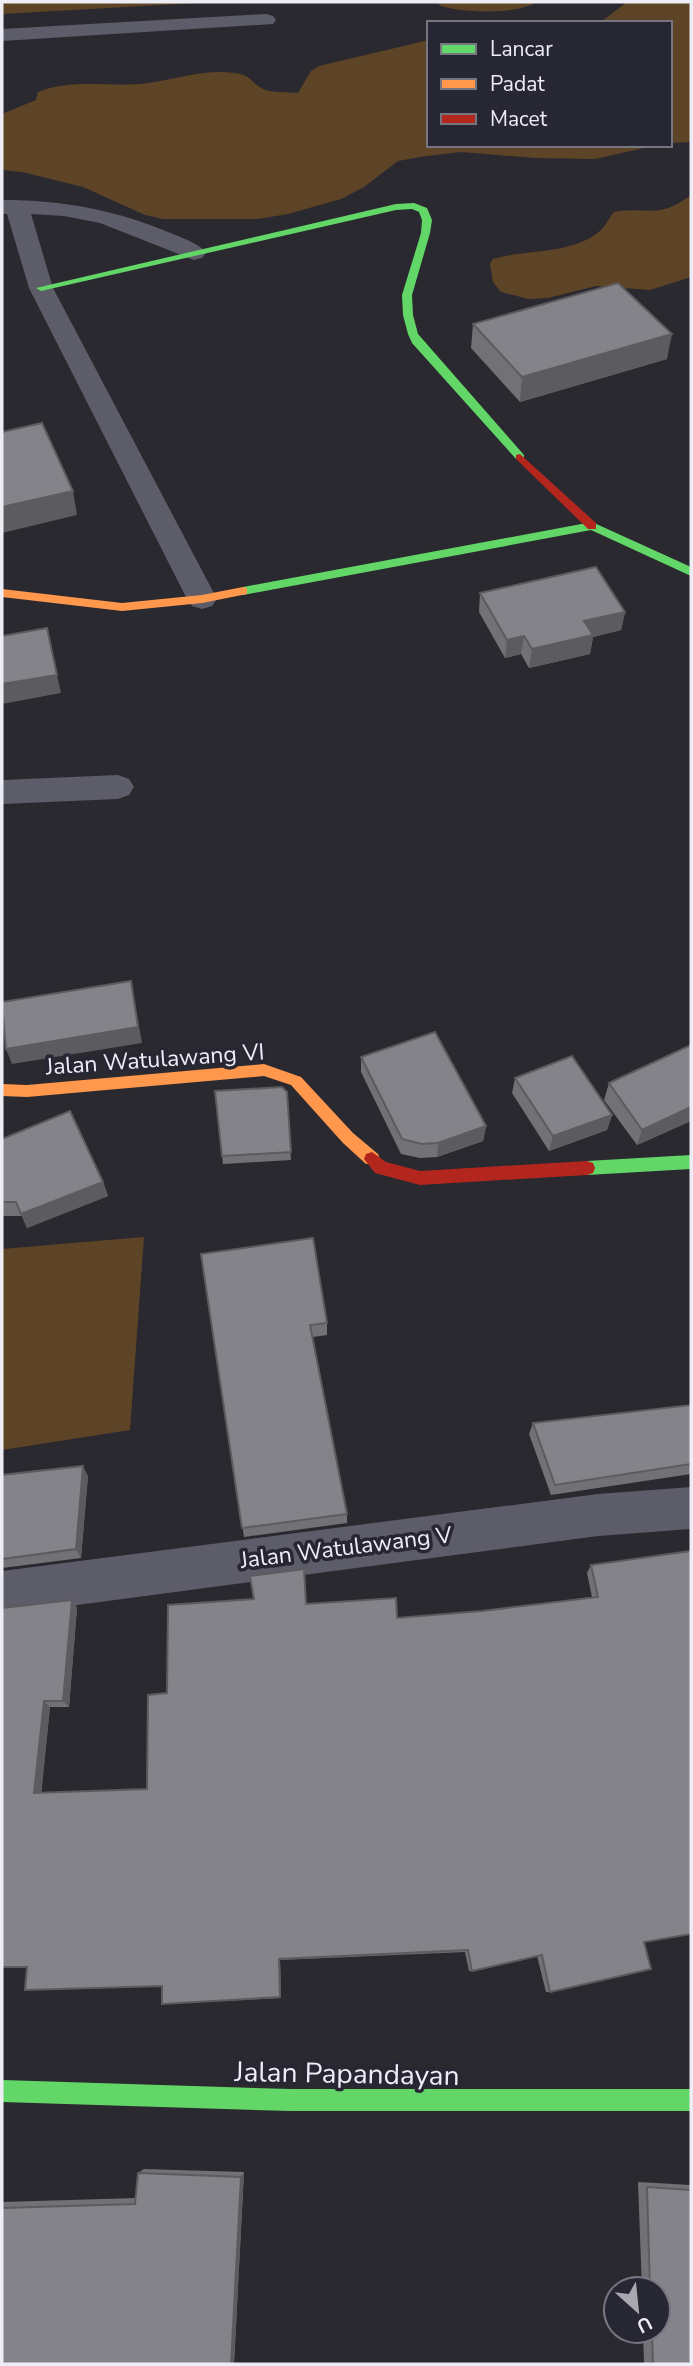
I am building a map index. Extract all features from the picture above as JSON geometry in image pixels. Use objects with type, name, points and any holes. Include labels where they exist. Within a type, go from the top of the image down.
[{"type":"street","points":[[2,35],[266,20]]},
{"type":"street","points":[[41,288],[409,205],[420,206],[425,211],[428,223],[410,274],[406,308],[409,326],[416,341],[511,448],[592,526],[691,572]]},
{"type":"street","points":[[194,253],[123,221],[72,209],[47,206],[9,207],[41,288],[202,599]]},
{"type":"street","points":[[2,593],[122,607],[202,599],[592,526]]},
{"type":"street","points":[[2,792],[118,787]]},
{"type":"street","name":"Jalan Watulawang VI","points":[[2,1090],[27,1091],[264,1070],[296,1081],[348,1138],[381,1168],[420,1178],[691,1161]]},
{"type":"street","name":"Jalan Watulawang V","points":[[2,1593],[571,1518],[691,1508]]},
{"type":"street","name":"Jalan Papandayan","points":[[2,2091],[290,2100],[691,2100]]},
{"type":"shaded area","points":[[2,2],[214,2],[2,14]]},
{"type":"shaded area","points":[[437,2],[537,2],[516,9],[490,12],[451,8],[441,6]]},
{"type":"shaded area","points":[[627,2],[691,2],[691,142],[672,143],[672,21],[602,21]]},
{"type":"shaded area","points":[[427,40],[427,147],[648,147],[595,159],[535,158],[461,152],[398,161],[364,187],[341,199],[288,214],[258,219],[163,219],[145,215],[83,187],[22,172],[2,170],[2,114],[36,100],[38,92],[65,85],[149,83],[223,72],[244,75],[264,90],[298,93],[311,71],[319,66]]},
{"type":"shaded area","points":[[691,195],[691,277],[650,290],[596,286],[548,298],[529,299],[501,292],[493,282],[490,264],[493,259],[577,244],[601,230],[614,212],[661,210],[680,203]]},
{"type":"shaded area","points":[[144,1237],[130,1430],[2,1450],[2,1249]]},
{"type":"building","points":[[618,283],[672,334],[522,377],[473,324]]},
{"type":"building","points":[[42,423],[73,491],[2,507],[2,432]]},
{"type":"building","points":[[596,567],[625,612],[584,621],[593,635],[532,649],[524,636],[507,640],[480,593]]},
{"type":"building","points":[[47,628],[57,675],[2,684],[2,636]]},
{"type":"building","points":[[131,981],[138,1027],[6,1049],[2,1002]]},
{"type":"building","points":[[435,1032],[486,1126],[438,1143],[422,1144],[402,1139],[361,1057]]},
{"type":"building","points":[[691,1045],[691,1107],[642,1130],[609,1083]]},
{"type":"building","points":[[572,1056],[612,1115],[553,1136],[515,1078]]},
{"type":"building","points":[[282,1087],[287,1092],[291,1152],[222,1156],[215,1091]]},
{"type":"building","points":[[70,1111],[103,1182],[21,1214],[16,1202],[2,1202],[2,1139]]},
{"type":"building","points":[[313,1238],[327,1323],[310,1325],[347,1514],[242,1528],[201,1254]]},
{"type":"building","points":[[691,1405],[691,1464],[555,1485],[533,1423]]},
{"type":"building","points":[[83,1466],[76,1549],[2,1559],[2,1475]]},
{"type":"building","points":[[691,1551],[691,1934],[644,1942],[651,1969],[550,1992],[542,1955],[472,1971],[468,1950],[279,1959],[280,1997],[162,2004],[162,1986],[25,1990],[27,1967],[2,1967],[2,1608],[72,1600],[63,1701],[44,1701],[34,1793],[147,1789],[148,1695],[167,1693],[168,1605],[254,1599],[250,1576],[304,1569],[306,1604],[396,1598],[397,1618],[482,1611],[598,1597],[591,1565]]},
{"type":"building","points":[[138,2173],[241,2177],[231,2364],[2,2364],[2,2208],[135,2204]]},
{"type":"building","points":[[647,2187],[691,2190],[691,2364],[653,2364],[652,2345],[672,2345],[672,2275],[650,2275]]},
{"type":"traffic: fast","points":[[41,288],[396,207],[414,206],[423,211],[427,220],[426,233],[407,295],[408,315],[416,341],[520,457]]},
{"type":"traffic: fast","points":[[243,591],[592,526],[691,572]]},
{"type":"traffic: fast","points":[[587,1168],[691,1162]]},
{"type":"traffic: fast","points":[[2,2091],[290,2100],[691,2100]]},
{"type":"traffic: slow","points":[[2,593],[122,607],[202,599],[243,591]]},
{"type":"traffic: slow","points":[[2,1090],[27,1091],[264,1070],[296,1081],[348,1138],[372,1159]]},
{"type":"traffic: jam","points":[[520,457],[592,526]]},
{"type":"traffic: jam","points":[[372,1159],[381,1168],[420,1178],[587,1168]]}]
